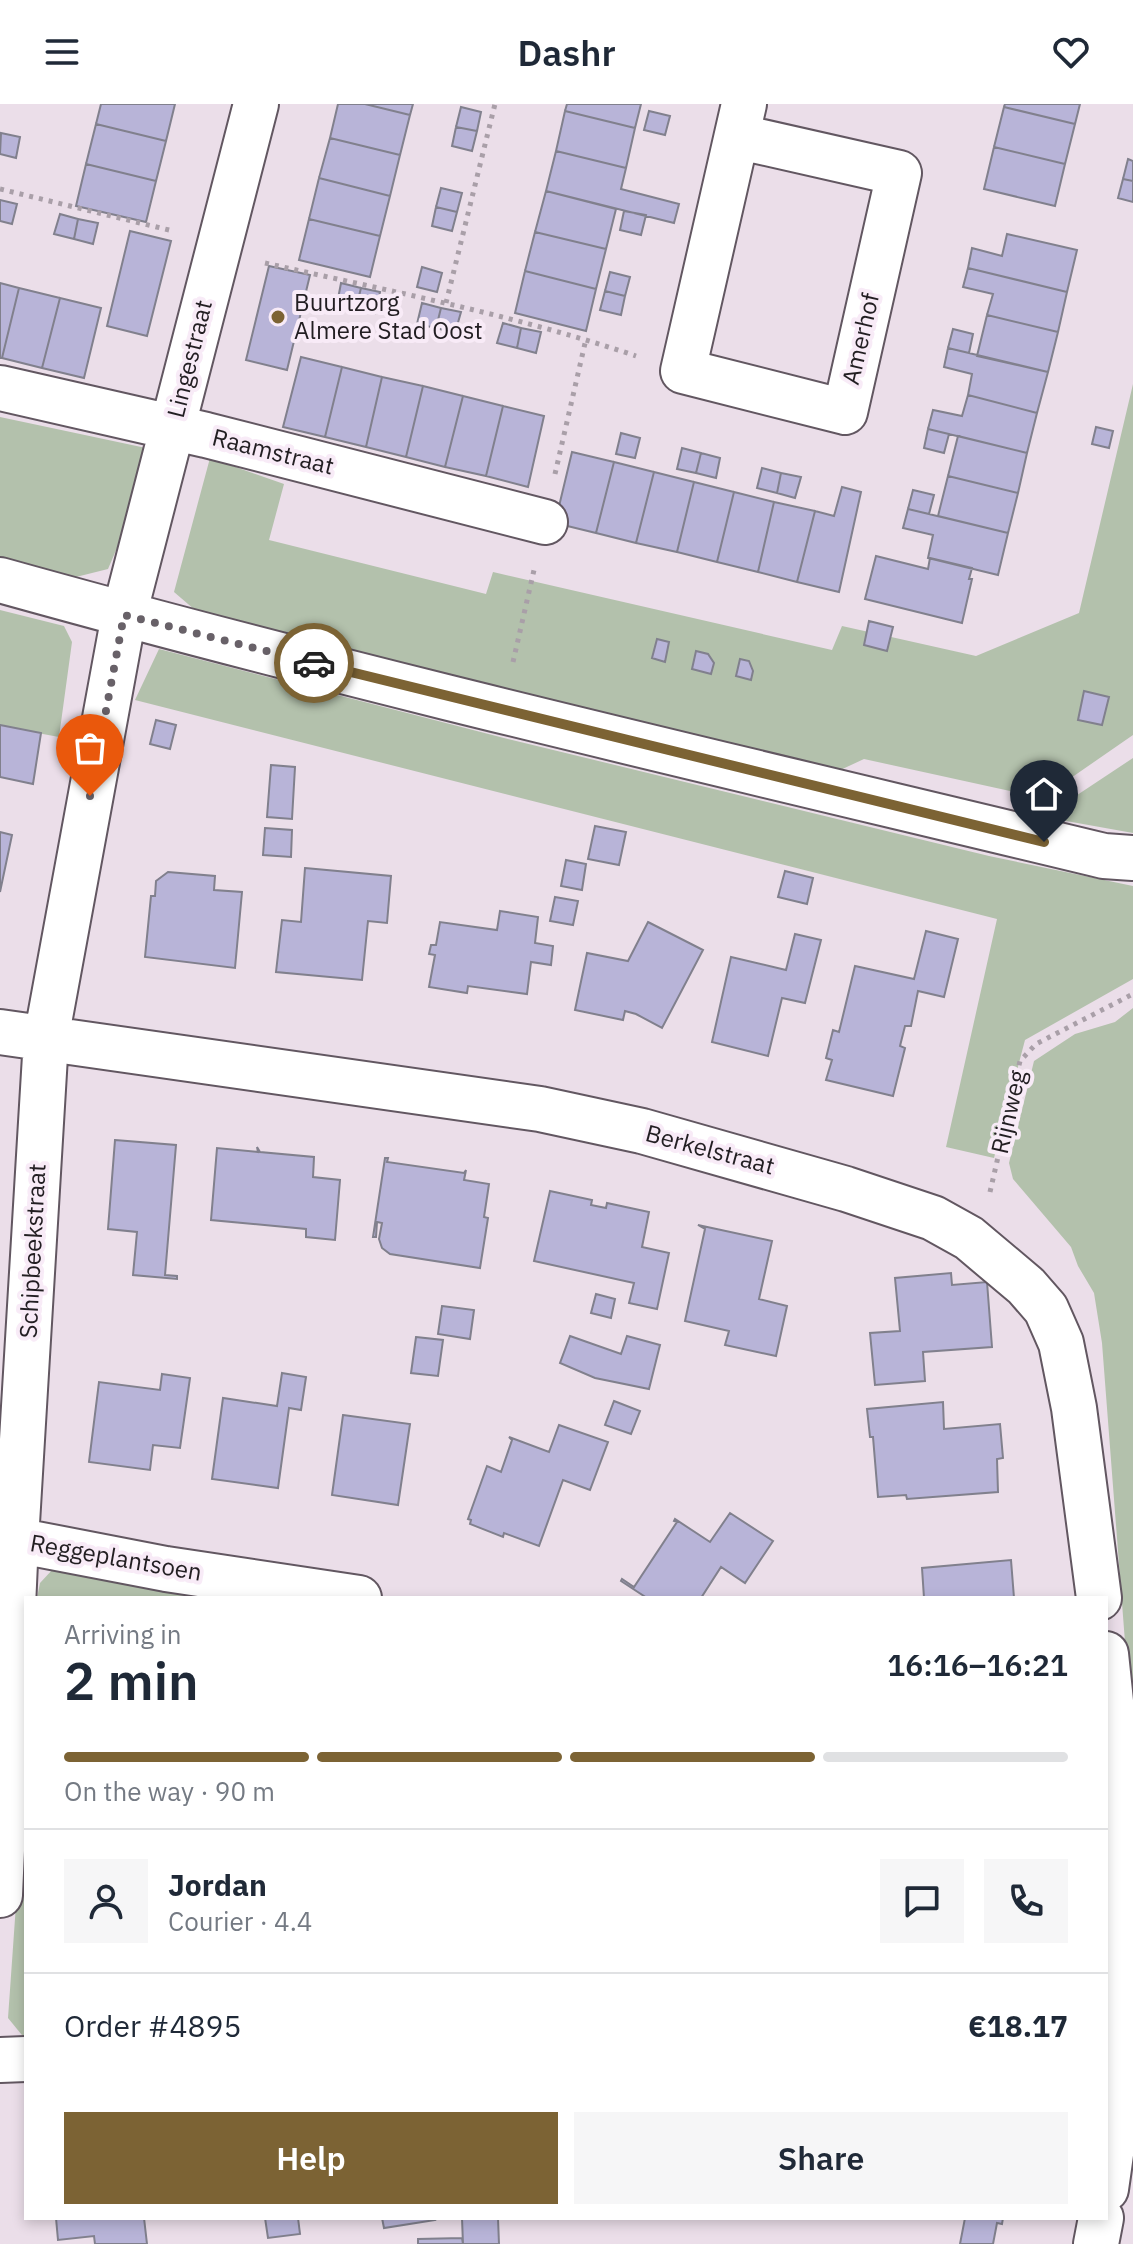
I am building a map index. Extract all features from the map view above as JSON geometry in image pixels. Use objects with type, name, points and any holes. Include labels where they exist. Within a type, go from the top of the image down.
[{"type":"street","name":"Lingestraat","points":[[124,615],[256,104]]},
{"type":"street","name":"Amerhof","points":[[740,121],[740,137],[899,173],[845,412],[683,371],[740,121]]},
{"type":"street","name":"Raamstraat","points":[[0,388],[173,427],[545,522]]},
{"type":"street","points":[[0,580],[124,615],[548,723],[1104,856],[1133,858]]},
{"type":"street","name":"Schipbeekstraat","points":[[0,1895],[8,1538],[46,1039],[124,615]]},
{"type":"street","name":"Berkelstraat","points":[[0,1032],[540,1109],[642,1131],[846,1189],[933,1218],[969,1238],[1026,1286],[1046,1309],[1061,1343],[1074,1408],[1099,1596]]},
{"type":"street","name":"Reggeplantsoen","points":[[8,1538],[166,1569],[346,1596]]},
{"type":"street","points":[[1108,1673],[1112,1711],[1111,1837],[1119,2098],[1108,2175]]},
{"type":"street","points":[[0,2060],[24,2059]]},
{"type":"street","points":[[1096,2244],[1101,2220]]},
{"type":"path","points":[[446,303],[495,104]]},
{"type":"path","points":[[0,189],[220,242]]},
{"type":"path","points":[[264,263],[446,303],[586,339],[683,371]]},
{"type":"path","name":"Rijnweg","points":[[978,1246],[1020,1061],[1036,1044],[1133,994]]},
{"type":"green space","points":[[1133,384],[1133,735],[1042,798],[864,759],[836,772],[195,610],[174,592],[210,458],[284,484],[269,540],[486,594],[493,572],[832,650],[842,626],[976,656],[1079,613]]},
{"type":"green space","points":[[0,417],[146,448],[123,534],[108,569],[76,577],[0,557]]},
{"type":"green space","points":[[0,610],[64,626],[72,642],[59,737],[0,726]]},
{"type":"green space","points":[[159,649],[504,738],[989,856],[1133,886],[1133,979],[1025,1040],[994,1158],[946,1147],[997,919],[135,700]]},
{"type":"green space","points":[[1133,758],[1133,833],[1044,817]]},
{"type":"green space","points":[[1133,1008],[1133,1746],[1102,1343],[1094,1293],[1071,1247],[1013,1179],[1009,1163],[1034,1061],[1075,1034],[1115,1022]]},
{"type":"green space","points":[[53,1569],[254,1596],[37,1596],[40,1583]]},
{"type":"green space","points":[[24,1791],[24,2038],[8,2018]]},
{"type":"building","points":[[101,104],[175,104],[166,141],[96,124]]},
{"type":"building","points":[[338,104],[365,104],[410,115],[400,155],[330,138]]},
{"type":"building","points":[[365,104],[413,104],[410,115]]},
{"type":"building","points":[[567,104],[641,104],[635,128],[565,111]]},
{"type":"building","points":[[1005,104],[1080,104],[1075,124],[1004,107]]},
{"type":"building","points":[[461,107],[481,112],[477,131],[456,127]]},
{"type":"building","points":[[1004,107],[1075,124],[1065,164],[994,147]]},
{"type":"building","points":[[565,111],[635,128],[626,168],[556,151]]},
{"type":"building","points":[[649,111],[670,116],[665,135],[644,130]]},
{"type":"building","points":[[96,124],[166,141],[156,181],[86,164]]},
{"type":"building","points":[[456,127],[477,131],[472,151],[452,146]]},
{"type":"building","points":[[1,133],[20,137],[16,158],[0,154]]},
{"type":"building","points":[[330,138],[400,155],[390,196],[319,178]]},
{"type":"building","points":[[994,147],[1065,164],[1055,206],[984,189]]},
{"type":"building","points":[[556,151],[626,168],[621,189],[679,204],[674,223],[546,191]]},
{"type":"building","points":[[1128,159],[1133,161],[1133,181],[1123,179]]},
{"type":"building","points":[[86,164],[156,181],[146,222],[76,206]]},
{"type":"building","points":[[319,178],[390,196],[380,236],[309,219]]},
{"type":"building","points":[[1123,179],[1133,181],[1133,202],[1118,198]]},
{"type":"building","points":[[441,188],[462,193],[457,212],[436,207]]},
{"type":"building","points":[[546,191],[616,209],[606,249],[535,232]]},
{"type":"building","points":[[0,200],[17,204],[12,224],[0,221]]},
{"type":"building","points":[[436,207],[457,212],[452,231],[432,226]]},
{"type":"building","points":[[624,211],[646,215],[641,235],[620,230]]},
{"type":"building","points":[[60,214],[78,219],[74,239],[54,234]]},
{"type":"building","points":[[78,219],[98,223],[93,244],[74,239]]},
{"type":"building","points":[[309,219],[380,236],[370,277],[299,260]]},
{"type":"building","points":[[130,231],[171,241],[147,336],[107,326]]},
{"type":"building","points":[[535,232],[606,249],[596,289],[525,271]]},
{"type":"building","points":[[1007,234],[1077,250],[1067,292],[968,268],[972,248],[1002,256]]},
{"type":"building","name":"Buurtzorg Almere Stad Oost","points":[[269,266],[310,275],[287,370],[246,360]]},
{"type":"building","points":[[422,267],[442,273],[437,292],[417,287]]},
{"type":"building","points":[[968,268],[1067,292],[1058,332],[987,315],[993,294],[963,287]]},
{"type":"building","points":[[525,271],[596,289],[586,331],[515,313]]},
{"type":"building","points":[[610,272],[630,277],[625,296],[605,291]]},
{"type":"building","points":[[0,283],[19,288],[2,358],[0,358]]},
{"type":"building","points":[[341,283],[361,288],[356,308],[337,304]]},
{"type":"building","points":[[19,288],[60,298],[42,368],[2,358]]},
{"type":"building","points":[[361,288],[380,292],[375,313],[356,308]]},
{"type":"building","points":[[605,291],[625,296],[621,315],[600,310]]},
{"type":"building","points":[[60,298],[101,308],[84,378],[42,368]]},
{"type":"building","points":[[422,303],[441,308],[436,328],[417,324]]},
{"type":"building","points":[[441,308],[461,312],[455,333],[436,328]]},
{"type":"building","points":[[987,315],[1058,332],[1048,372],[977,356]]},
{"type":"building","points":[[503,323],[521,328],[517,348],[497,343]]},
{"type":"building","points":[[521,328],[541,332],[536,353],[517,348]]},
{"type":"building","points":[[953,329],[973,334],[969,353],[948,348]]},
{"type":"building","points":[[948,348],[1048,372],[1037,413],[968,395],[972,374],[944,367]]},
{"type":"building","points":[[301,357],[342,367],[325,437],[283,427]]},
{"type":"building","points":[[342,367],[382,377],[366,447],[325,437]]},
{"type":"building","points":[[382,377],[423,386],[406,457],[366,447]]},
{"type":"building","points":[[423,386],[463,396],[445,467],[406,457]]},
{"type":"building","points":[[968,395],[1037,413],[1027,453],[928,429],[933,410],[962,416]]},
{"type":"building","points":[[463,396],[503,406],[486,476],[445,467]]},
{"type":"building","points":[[503,406],[544,416],[528,487],[486,476]]},
{"type":"building","points":[[1096,427],[1113,431],[1109,448],[1092,444]]},
{"type":"building","points":[[928,429],[949,434],[944,453],[924,448]]},
{"type":"building","points":[[621,433],[640,438],[635,458],[616,454]]},
{"type":"building","points":[[958,436],[1027,453],[1018,493],[948,476]]},
{"type":"building","points":[[682,448],[701,453],[696,473],[677,469]]},
{"type":"building","points":[[572,452],[614,462],[596,533],[555,523]]},
{"type":"building","points":[[701,453],[720,458],[716,478],[696,473]]},
{"type":"building","points":[[614,462],[654,472],[636,543],[596,533]]},
{"type":"building","points":[[762,468],[781,473],[777,493],[757,488]]},
{"type":"building","points":[[654,472],[694,482],[677,552],[636,543]]},
{"type":"building","points":[[781,473],[801,477],[795,498],[777,493]]},
{"type":"building","points":[[948,476],[1018,493],[1008,533],[938,516]]},
{"type":"building","points":[[694,482],[734,492],[717,562],[677,552]]},
{"type":"building","points":[[842,487],[861,492],[839,592],[797,582],[815,511],[834,516]]},
{"type":"building","points":[[913,490],[934,495],[929,514],[908,509]]},
{"type":"building","points":[[734,492],[774,502],[758,572],[717,562]]},
{"type":"building","points":[[774,502],[815,511],[797,582],[758,572]]},
{"type":"building","points":[[908,509],[1008,533],[998,575],[928,558],[933,535],[903,528]]},
{"type":"building","points":[[876,556],[928,569],[930,558],[972,568],[962,623],[865,599]]},
{"type":"building","points":[[869,621],[893,627],[887,651],[864,645]]},
{"type":"building","points":[[657,639],[669,642],[665,662],[652,658]]},
{"type":"building","points":[[696,651],[708,654],[714,663],[711,674],[692,669]]},
{"type":"building","points":[[740,659],[749,661],[753,671],[751,680],[736,676]]},
{"type":"building","points":[[1084,691],[1109,697],[1102,725],[1078,720]]},
{"type":"building","points":[[156,720],[176,725],[170,749],[150,744]]},
{"type":"building","points":[[0,725],[41,733],[33,784],[0,777]]},
{"type":"building","points":[[271,765],[295,767],[292,819],[267,817]]},
{"type":"building","points":[[595,826],[626,832],[619,865],[588,859]]},
{"type":"building","points":[[265,828],[292,830],[291,857],[263,855]]},
{"type":"building","points":[[0,832],[12,835],[0,892]]},
{"type":"building","points":[[566,860],[586,864],[582,890],[561,886]]},
{"type":"building","points":[[305,868],[391,876],[387,923],[368,921],[362,980],[276,972],[282,920],[301,922]]},
{"type":"building","points":[[785,871],[813,878],[807,904],[778,897]]},
{"type":"building","points":[[168,872],[215,876],[214,890],[242,892],[235,968],[145,957],[151,896],[155,896],[156,881]]},
{"type":"building","points":[[555,897],[578,901],[573,925],[550,921]]},
{"type":"building","points":[[500,911],[538,917],[535,943],[553,946],[551,965],[531,962],[527,994],[468,986],[467,993],[429,987],[435,955],[429,954],[431,945],[436,945],[440,922],[497,930]]},
{"type":"building","points":[[648,922],[703,950],[662,1028],[625,1011],[623,1020],[575,1010],[587,953],[628,961]]},
{"type":"building","points":[[926,931],[958,939],[944,997],[918,991],[911,1026],[905,1026],[900,1046],[905,1048],[893,1096],[826,1080],[832,1060],[826,1058],[833,1030],[839,1032],[855,966],[914,979]]},
{"type":"building","points":[[795,934],[821,940],[805,1003],[782,998],[768,1056],[712,1042],[731,957],[786,970]]},
{"type":"building","points":[[115,1140],[176,1145],[165,1275],[177,1276],[177,1279],[133,1275],[137,1232],[108,1229]]},
{"type":"building","points":[[257,1147],[260,1152],[314,1157],[313,1177],[340,1180],[335,1240],[306,1237],[306,1229],[211,1220],[217,1148],[258,1152]]},
{"type":"building","points":[[385,1158],[388,1158],[387,1162],[464,1173],[466,1170],[464,1180],[489,1184],[484,1217],[488,1218],[480,1268],[390,1254],[382,1248],[379,1239],[382,1223],[377,1222],[376,1237],[373,1237]]},
{"type":"building","points":[[550,1191],[592,1200],[591,1205],[606,1208],[607,1203],[649,1212],[642,1247],[669,1253],[657,1309],[629,1303],[634,1283],[534,1261]]},
{"type":"building","points":[[698,1225],[772,1241],[759,1299],[787,1306],[776,1356],[725,1345],[729,1331],[685,1321],[705,1229]]},
{"type":"building","points":[[951,1273],[952,1285],[987,1282],[992,1347],[923,1352],[925,1381],[875,1385],[870,1333],[900,1331],[895,1278]]},
{"type":"building","points":[[596,1294],[615,1299],[611,1318],[591,1313]]},
{"type":"building","points":[[442,1306],[474,1310],[470,1339],[438,1334]]},
{"type":"building","points":[[570,1336],[621,1354],[627,1336],[660,1345],[649,1389],[595,1378],[560,1363]]},
{"type":"building","points":[[416,1337],[443,1340],[438,1376],[411,1373]]},
{"type":"building","points":[[282,1373],[306,1377],[301,1410],[289,1408],[278,1488],[212,1479],[223,1398],[277,1406]]},
{"type":"building","points":[[162,1374],[190,1378],[180,1448],[153,1445],[150,1470],[89,1462],[99,1382],[160,1390]]},
{"type":"building","points":[[614,1401],[640,1411],[631,1434],[605,1425]]},
{"type":"building","points":[[943,1402],[944,1429],[1000,1424],[1003,1458],[997,1459],[998,1492],[907,1499],[906,1495],[878,1497],[873,1437],[870,1437],[867,1409]]},
{"type":"building","points":[[343,1415],[410,1424],[398,1505],[332,1495]]},
{"type":"building","points":[[559,1425],[608,1442],[590,1490],[563,1480],[539,1546],[470,1524],[471,1520],[468,1519],[487,1466],[501,1472],[512,1440],[509,1437],[549,1452]]},
{"type":"building","points":[[730,1513],[773,1541],[745,1583],[721,1567],[702,1596],[644,1596],[621,1581],[634,1587],[677,1522],[675,1519],[710,1542]]},
{"type":"building","points":[[1011,1560],[1014,1596],[924,1596],[922,1568]]},
{"type":"building","points":[[56,2220],[144,2220],[147,2244],[95,2244],[94,2236],[58,2240]]},
{"type":"building","points":[[265,2220],[298,2220],[300,2234],[268,2238]]},
{"type":"building","points":[[382,2220],[435,2220],[384,2228]]},
{"type":"building","points":[[462,2220],[498,2220],[499,2244],[463,2244]]},
{"type":"building","points":[[965,2220],[1003,2220],[1002,2224],[997,2223],[993,2244],[960,2244]]},
{"type":"building","points":[[462,2238],[463,2244],[418,2244],[418,2239]]},
{"type":"way so far","points":[[90,796],[124,615],[314,663]]},
{"type":"place","name":"Buurtzorg Almere Stad Oost","points":[[278,317]]},
{"type":"route","points":[[314,663],[1044,842]]}]
